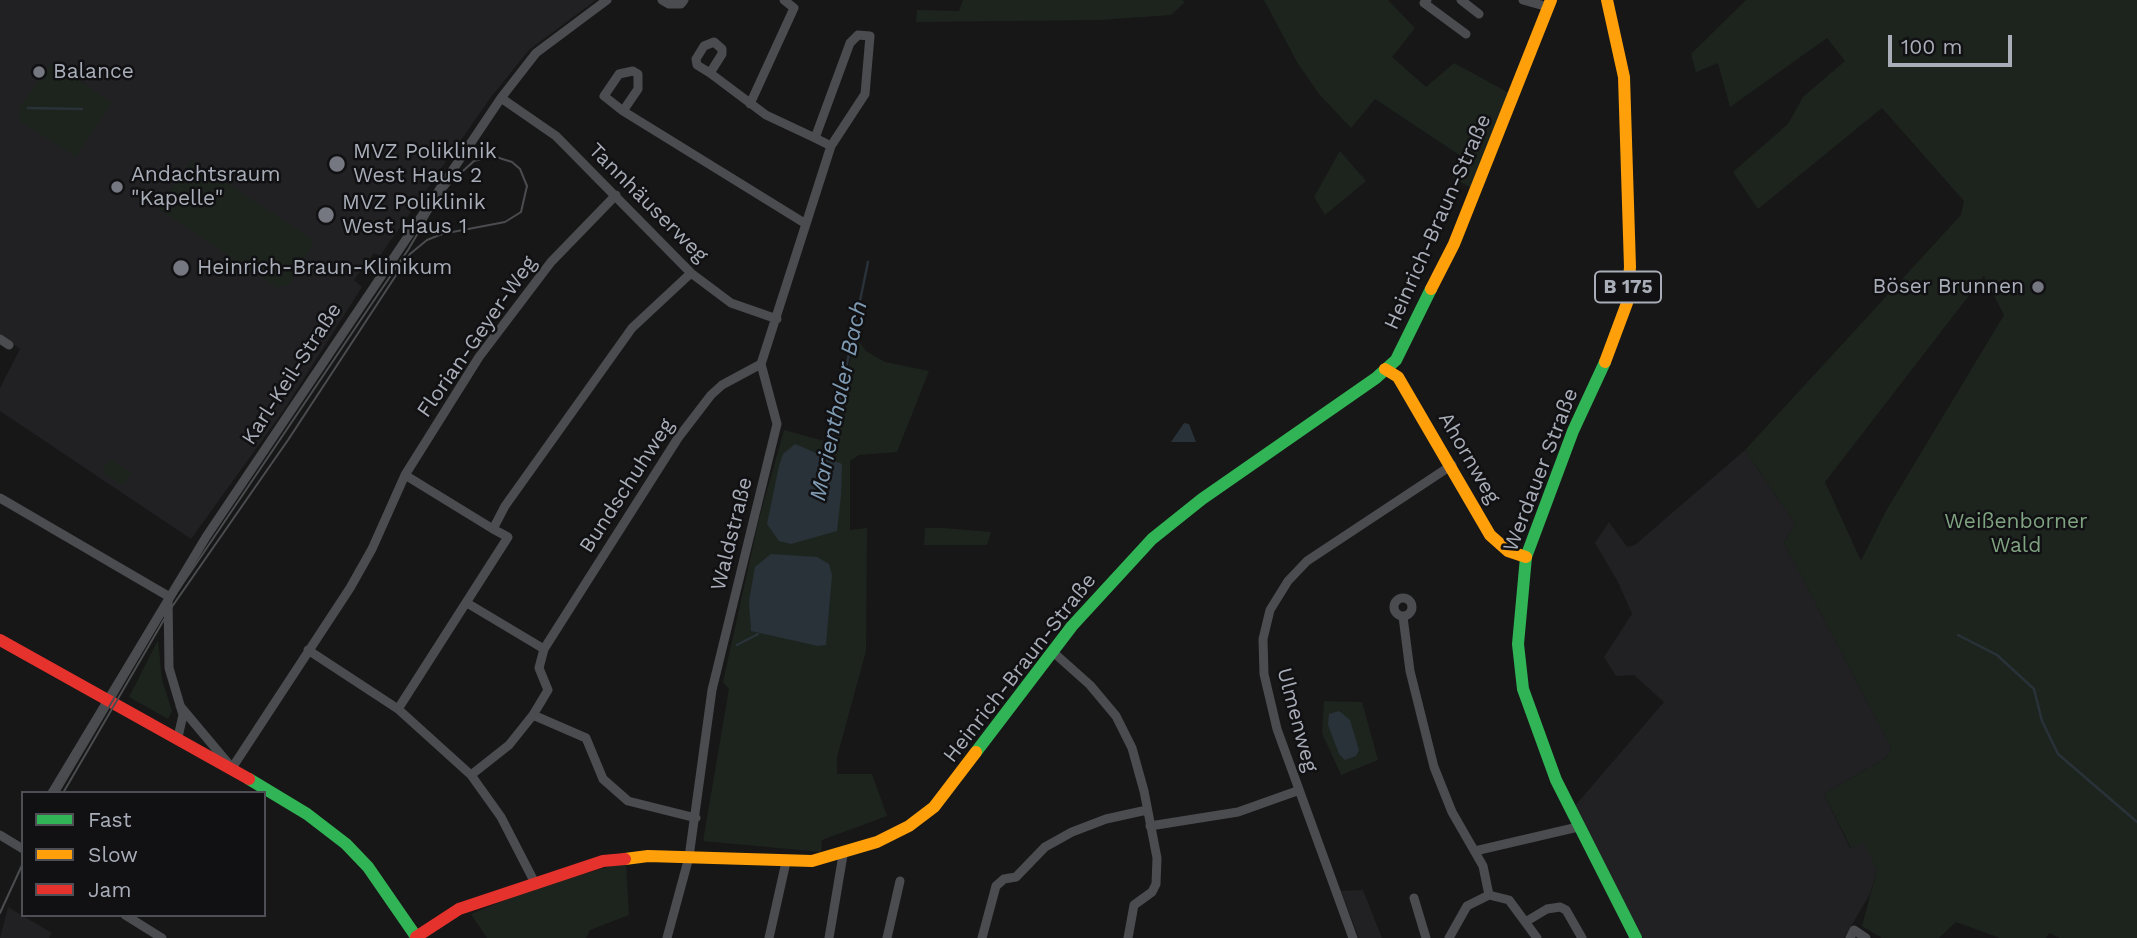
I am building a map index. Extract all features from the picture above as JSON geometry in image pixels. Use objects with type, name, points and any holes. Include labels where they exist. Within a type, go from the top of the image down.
[{"type":"street","name":"Karl-Keil-Straße","points":[[53,791],[168,596],[501,98],[537,53],[607,0]]},
{"type":"street","points":[[663,0],[669,4],[681,4],[684,0]]},
{"type":"street","points":[[750,104],[795,4],[784,0]]},
{"type":"street","points":[[1427,0],[1424,3],[1466,34]]},
{"type":"street","points":[[1461,0],[1479,14]]},
{"type":"street","points":[[1523,0],[1550,4]]},
{"type":"street","name":"Werdauer Straße","points":[[1606,0],[1619,43],[1624,77],[1630,267],[1627,303],[1618,333],[1573,430],[1526,557],[1518,643],[1523,689],[1551,769],[1636,938]]},
{"type":"street","name":"Heinrich-Braun-Straße","points":[[416,938],[459,909],[626,856],[812,861],[843,855],[909,826],[934,807],[1072,626],[1152,539],[1202,499],[1385,369],[1400,354],[1454,244],[1550,4]]},
{"type":"street","points":[[761,364],[831,146],[865,94],[870,36],[858,35],[850,43],[815,138]]},
{"type":"street","points":[[623,111],[638,89],[638,74],[633,71],[626,70],[619,74],[604,96],[623,111],[806,223]]},
{"type":"street","points":[[710,73],[781,124],[831,146]]},
{"type":"street","name":"Tannhäuserweg","points":[[501,98],[556,136],[691,273],[731,303],[777,319]]},
{"type":"street","name":"Florian-Geyer-Weg","points":[[232,768],[372,549],[405,475],[487,346],[551,262],[616,195]]},
{"type":"street","points":[[493,528],[505,506],[632,328],[691,273]]},
{"type":"street","name":"Bundschuhweg","points":[[544,649],[656,471],[701,408],[722,385],[761,364]]},
{"type":"street","name":"Waldstraße","points":[[667,938],[689,857],[712,690],[777,424],[761,364]]},
{"type":"street","name":"Ahornweg","points":[[1385,369],[1398,377],[1452,465],[1490,535],[1508,551],[1526,557]]},
{"type":"street","name":"Ulmenweg","points":[[1353,938],[1297,791],[1277,729],[1264,674],[1263,639],[1270,610],[1288,581],[1307,561],[1452,465]]},
{"type":"street","points":[[398,709],[508,537],[405,475]]},
{"type":"street","points":[[0,498],[168,596],[169,668],[180,706],[182,728],[178,737]]},
{"type":"street","points":[[467,603],[544,649],[539,668],[548,690],[533,715],[509,745],[471,775]]},
{"type":"street","points":[[1404,617],[1410,671],[1434,767],[1452,812],[1487,876],[1489,895]]},
{"type":"street","points":[[0,640],[178,737],[296,806],[350,848],[387,892],[416,938]]},
{"type":"street","points":[[308,650],[398,709],[471,775],[508,830],[535,883]]},
{"type":"street","points":[[1053,652],[1090,685],[1116,716],[1132,748],[1157,858],[1156,884],[1152,892],[1134,905],[1128,938]]},
{"type":"street","points":[[180,706],[232,768]]},
{"type":"street","points":[[533,715],[586,738],[603,779],[628,801],[696,818]]},
{"type":"street","points":[[1150,826],[1238,812],[1297,791]]},
{"type":"street","points":[[982,938],[996,886],[1004,879],[1016,877],[1045,847],[1106,819],[1147,810]]},
{"type":"street","points":[[1475,851],[1578,827]]},
{"type":"street","points":[[0,835],[21,846]]},
{"type":"street","points":[[829,938],[843,855]]},
{"type":"street","points":[[769,938],[786,862]]},
{"type":"street","points":[[887,938],[900,881]]},
{"type":"street","points":[[1449,938],[1467,906],[1489,895],[1509,901],[1527,921],[1537,938]]},
{"type":"street","points":[[1414,898],[1426,938]]},
{"type":"street","points":[[1527,921],[1547,909],[1560,907],[1566,910],[1582,938]]},
{"type":"street","points":[[128,917],[162,938]]},
{"type":"street","points":[[1850,938],[1854,930],[1866,938]]},
{"type":"shaded area","name":"Heinrich-Braun-Klinikum","points":[[0,0],[596,0],[529,50],[491,97],[380,256],[374,253],[354,280],[362,287],[284,410],[191,539],[0,411],[0,388],[20,349],[0,335]]},
{"type":"shaded area","points":[[1184,423],[1189,424],[1196,442],[1171,442]]},
{"type":"shaded area","points":[[795,444],[842,464],[841,495],[837,531],[791,544],[779,541],[767,524],[783,454]]},
{"type":"shaded area","points":[[1745,450],[1795,524],[1784,543],[1891,747],[1887,757],[1824,794],[1850,848],[1864,842],[1877,870],[1870,894],[1844,938],[1643,938],[1574,807],[1664,702],[1634,675],[1616,676],[1604,657],[1632,614],[1618,582],[1595,543],[1609,522],[1627,547],[1635,545]]},
{"type":"shaded area","points":[[771,554],[817,557],[829,564],[832,575],[826,645],[818,646],[751,631],[749,601],[755,567]]},
{"type":"shaded area","points":[[1339,711],[1350,720],[1359,750],[1356,756],[1345,760],[1339,754],[1328,725],[1329,714]]},
{"type":"shaded area","points":[[1363,890],[1382,938],[1359,938],[1341,891]]},
{"type":"shaded area","points":[[8,907],[52,933],[49,938],[0,938]]},
{"type":"green space","points":[[963,0],[1185,2],[1171,15],[1099,20],[916,22],[917,10],[959,11]]},
{"type":"green space","points":[[1264,0],[1388,0],[1415,28],[1392,57],[1426,87],[1454,63],[1509,93],[1471,188],[1453,178],[1461,156],[1375,99],[1351,128],[1319,94],[1297,62]]},
{"type":"green space","name":"Weißenborner Wald","points":[[1746,0],[2137,0],[2137,938],[2060,938],[2049,933],[2046,938],[2000,938],[1956,922],[1939,938],[1882,938],[1862,926],[1877,870],[1864,843],[1851,848],[1824,794],[1887,757],[1891,747],[1784,543],[1795,524],[1745,450],[1961,215],[1964,201],[1882,108],[1758,209],[1733,172],[1788,124],[1803,97],[1845,61],[1827,38],[1730,107],[1718,63],[1696,72],[1691,54]],"holes":[[[1984,276],[2004,315],[1886,511],[1861,561],[1825,482]]]},
{"type":"green space","points":[[53,61],[112,103],[76,157],[19,120],[20,106]]},
{"type":"green space","points":[[1340,151],[1366,181],[1325,215],[1314,197]]},
{"type":"green space","points":[[192,160],[311,239],[312,246],[289,284],[277,288],[157,208]]},
{"type":"green space","points":[[856,338],[866,351],[885,362],[929,371],[897,452],[859,455],[850,461],[850,530],[867,528],[866,651],[837,757],[837,774],[872,774],[887,816],[822,840],[821,852],[703,841],[729,689],[723,682],[759,519],[784,430],[828,442]]},
{"type":"green space","points":[[111,460],[132,473],[123,486],[103,474],[104,465]]},
{"type":"green space","points":[[925,528],[991,532],[987,545],[924,545]]},
{"type":"green space","points":[[158,640],[162,680],[172,711],[168,719],[129,697]]},
{"type":"green space","points":[[1324,701],[1362,702],[1378,760],[1341,775],[1322,733]]},
{"type":"green space","points":[[626,862],[629,915],[590,930],[586,938],[487,938],[471,914],[537,887]]},
{"type":"waterway","points":[[28,108],[82,109]]},
{"type":"waterway","name":"Marienthaler Bach","points":[[824,456],[831,441],[868,262]]},
{"type":"waterway","name":"Marienthaler Bach","points":[[737,645],[758,634]]},
{"type":"waterway","points":[[1958,635],[1997,655],[2034,689],[2042,721],[2058,754],[2137,822]]},
{"type":"tram line","points":[[59,791],[177,592],[408,250],[438,199],[453,180],[474,161],[493,156],[512,162],[520,169],[527,186],[521,212],[505,222],[442,234],[427,240],[410,254],[288,440],[169,611],[64,791]]},
{"type":"tram line","points":[[0,913],[21,867]]},
{"type":"traffic: fast","points":[[976,752],[1072,626],[1152,539],[1202,499],[1376,378],[1396,360],[1431,289]]},
{"type":"traffic: fast","points":[[1605,362],[1573,431],[1526,557],[1518,644],[1523,689],[1556,780],[1636,938]]},
{"type":"traffic: fast","points":[[249,779],[307,814],[346,844],[368,867],[417,938]]},
{"type":"traffic: slow","points":[[1431,289],[1454,244],[1551,0]]},
{"type":"traffic: slow","points":[[1605,362],[1627,303],[1630,267],[1624,77],[1607,0]]},
{"type":"traffic: slow","points":[[1385,369],[1398,377],[1490,535],[1508,551],[1526,557]]},
{"type":"traffic: slow","points":[[625,859],[648,856],[812,861],[877,842],[909,826],[934,807],[976,752]]},
{"type":"traffic: jam","points":[[0,640],[249,779]]},
{"type":"traffic: jam","points":[[416,937],[459,909],[603,861],[625,859]]},
{"type":"place","name":"Balance","points":[[39,72]]},
{"type":"place","name":"MVZ Poliklinik West Haus 2","points":[[337,164]]},
{"type":"place","name":"Andachtsraum \"Kapelle\"","points":[[117,187]]},
{"type":"place","name":"MVZ Poliklinik West Haus 1","points":[[326,215]]},
{"type":"place","name":"Heinrich-Braun-Klinikum","points":[[181,268]]},
{"type":"place","name":"Böser Brunnen","points":[[2038,287]]}]
